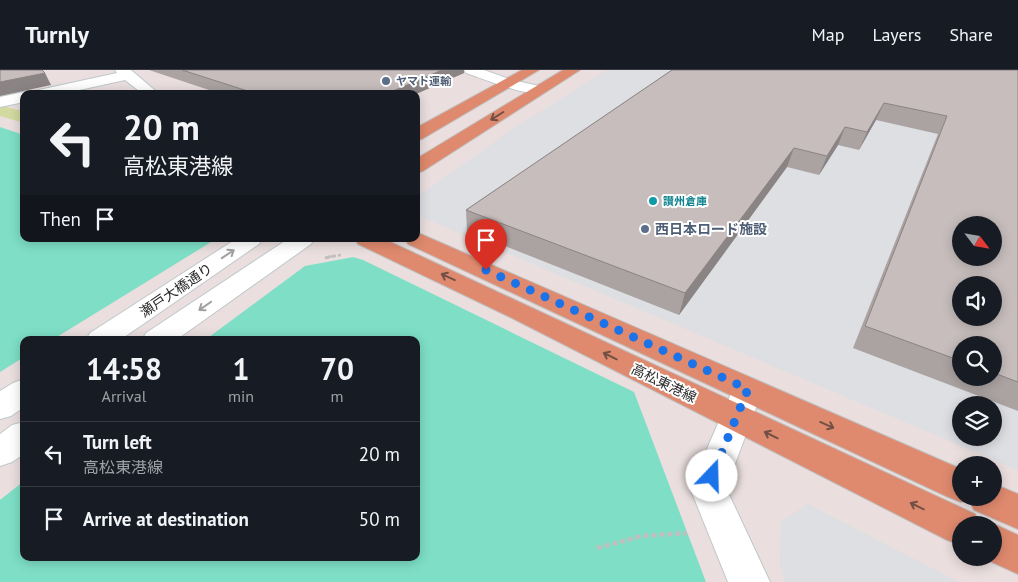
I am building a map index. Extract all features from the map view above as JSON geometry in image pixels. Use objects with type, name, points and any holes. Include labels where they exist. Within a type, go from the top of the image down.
[{"type":"main road","points":[[420,133],[532,70]]},
{"type":"main road","points":[[420,164],[573,70]]},
{"type":"main road","name":"高松東港線","points":[[420,241],[742,404],[952,522]]},
{"type":"main road","name":"高松東港線","points":[[372,242],[523,313],[742,404],[952,483]]},
{"type":"main road","points":[[1002,505],[1018,512]]},
{"type":"main road","points":[[1002,547],[1018,555]]},
{"type":"street","points":[[471,70],[508,83],[539,90]]},
{"type":"street","points":[[51,90],[101,74],[123,71],[147,90]]},
{"type":"street","points":[[101,74],[119,89]]},
{"type":"street","points":[[0,102],[20,98]]},
{"type":"street","name":"瀬戸大橋通り","points":[[106,336],[247,242]]},
{"type":"street","name":"瀬戸大橋通り","points":[[162,336],[299,242]]},
{"type":"street","points":[[0,407],[20,394]]},
{"type":"street","points":[[742,404],[708,488],[748,582]]},
{"type":"street","points":[[0,452],[20,438]]},
{"type":"path","points":[[597,548],[642,536],[687,533]]},
{"type":"shaded area","points":[[607,70],[1018,70],[1018,470],[1002,463],[1002,456],[985,456],[961,446],[1002,446],[1002,396],[952,396],[952,442],[420,216],[420,195],[513,129]]},
{"type":"shaded area","points":[[0,105],[20,110],[20,122],[0,116]]},
{"type":"shaded area","points":[[0,127],[20,134],[20,242],[303,242],[363,260],[634,392],[706,582],[0,582]]},
{"type":"shaded area","points":[[808,504],[959,582],[785,582],[780,563],[781,522]]},
{"type":"pier","points":[[211,242],[311,242],[359,256],[305,266],[210,336],[58,336]]},
{"type":"pier","points":[[20,360],[20,484],[0,500],[0,372]]},
{"type":"building","points":[[0,70],[42,70],[45,73],[0,82]]},
{"type":"building","points":[[182,70],[442,70],[395,90],[244,90]]},
{"type":"building","points":[[672,70],[1018,70],[1018,382],[1002,376],[1002,336],[952,336],[952,358],[865,326],[947,116],[884,103],[867,132],[845,127],[827,156],[794,148],[685,293],[466,210]]},
{"type":"place","name":"ヤマト運輸","points":[[386,81]]},
{"type":"place","name":"讃州倉庫","points":[[653,201]]},
{"type":"place","name":"西日本ロード施設","points":[[645,229]]},
{"type":"route","points":[[486,270],[748,389],[712,476]]}]
